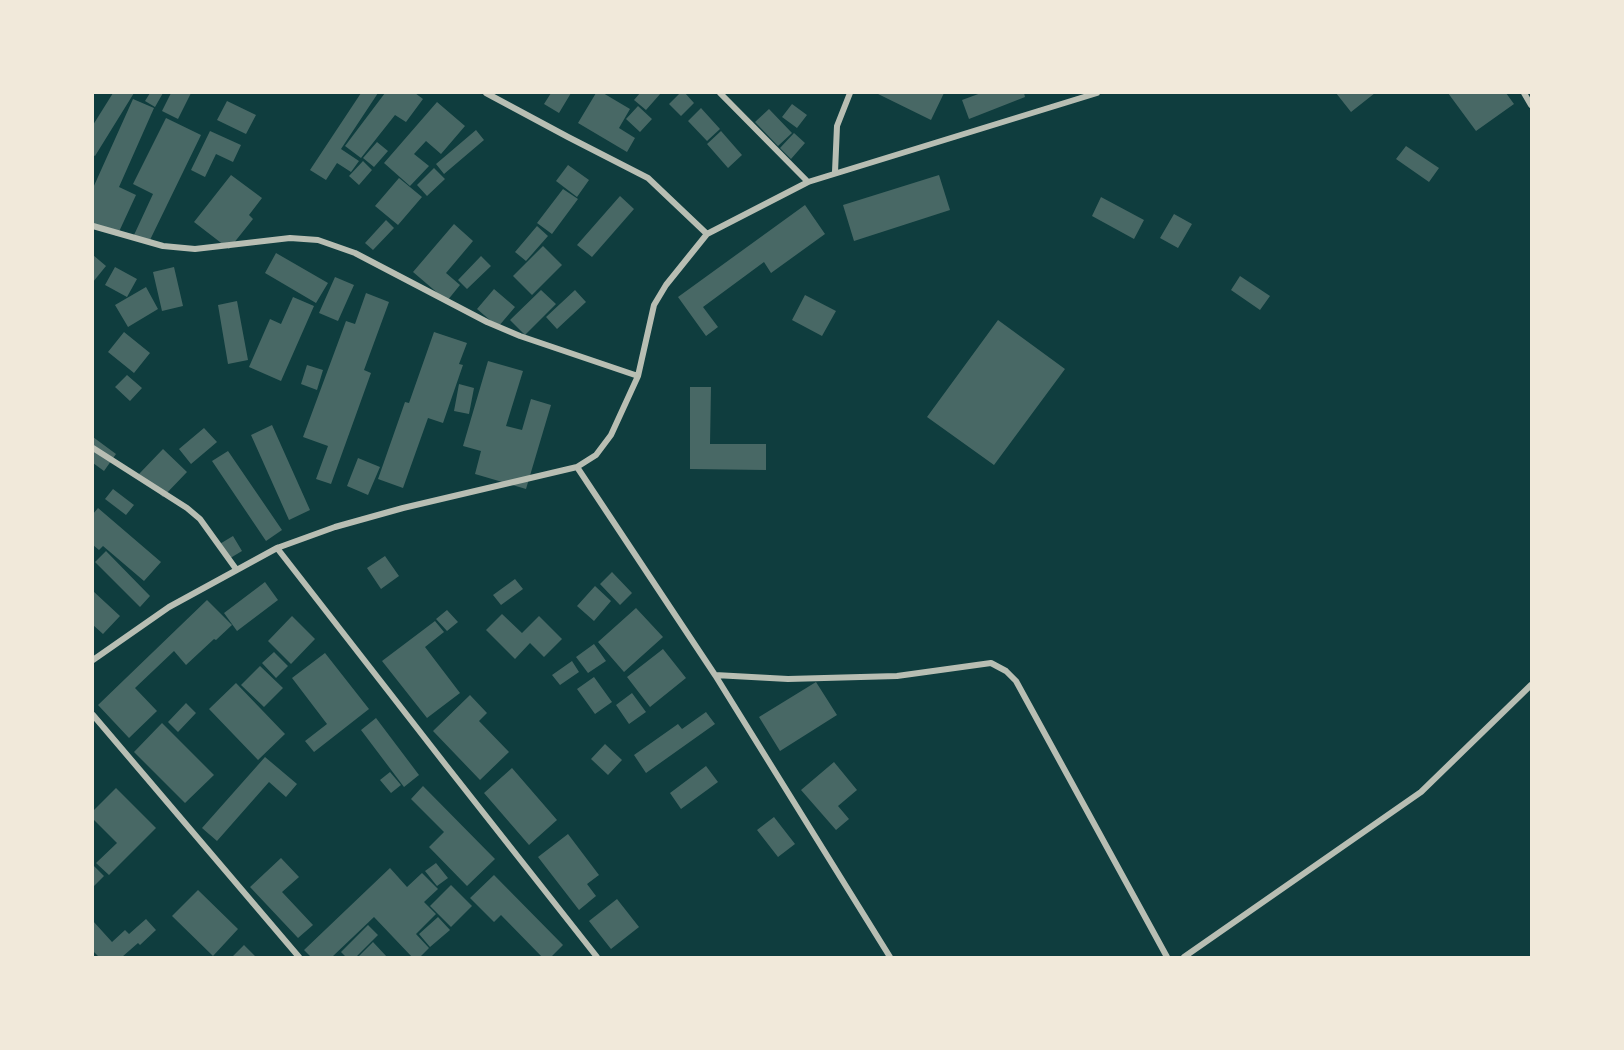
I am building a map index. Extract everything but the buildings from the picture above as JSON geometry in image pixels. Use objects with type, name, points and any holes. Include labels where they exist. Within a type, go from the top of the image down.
[{"type":"street","points":[[486,93],[648,178],[706,234]]},
{"type":"street","points":[[499,100],[504,93]]},
{"type":"street","points":[[720,93],[808,182]]},
{"type":"street","points":[[835,172],[837,126],[850,93]]},
{"type":"street","points":[[93,660],[169,607],[278,548],[335,526],[577,467],[596,455],[611,435],[638,376],[654,305],[666,285],[706,234],[808,182],[835,172],[1097,93]]},
{"type":"street","points":[[1524,93],[1531,105]]},
{"type":"street","points":[[93,226],[163,246],[195,249],[290,238],[318,240],[355,253],[487,322],[520,336],[638,376]]},
{"type":"street","points":[[93,448],[187,508],[200,519],[236,569]]},
{"type":"street","points":[[577,467],[715,675],[890,957]]},
{"type":"street","points":[[278,548],[597,957]]},
{"type":"street","points":[[715,675],[788,679],[897,676],[992,663],[1006,670],[1016,681],[1167,957]]},
{"type":"street","points":[[1184,957],[1421,792],[1531,685]]},
{"type":"street","points":[[93,715],[299,957]]}]
